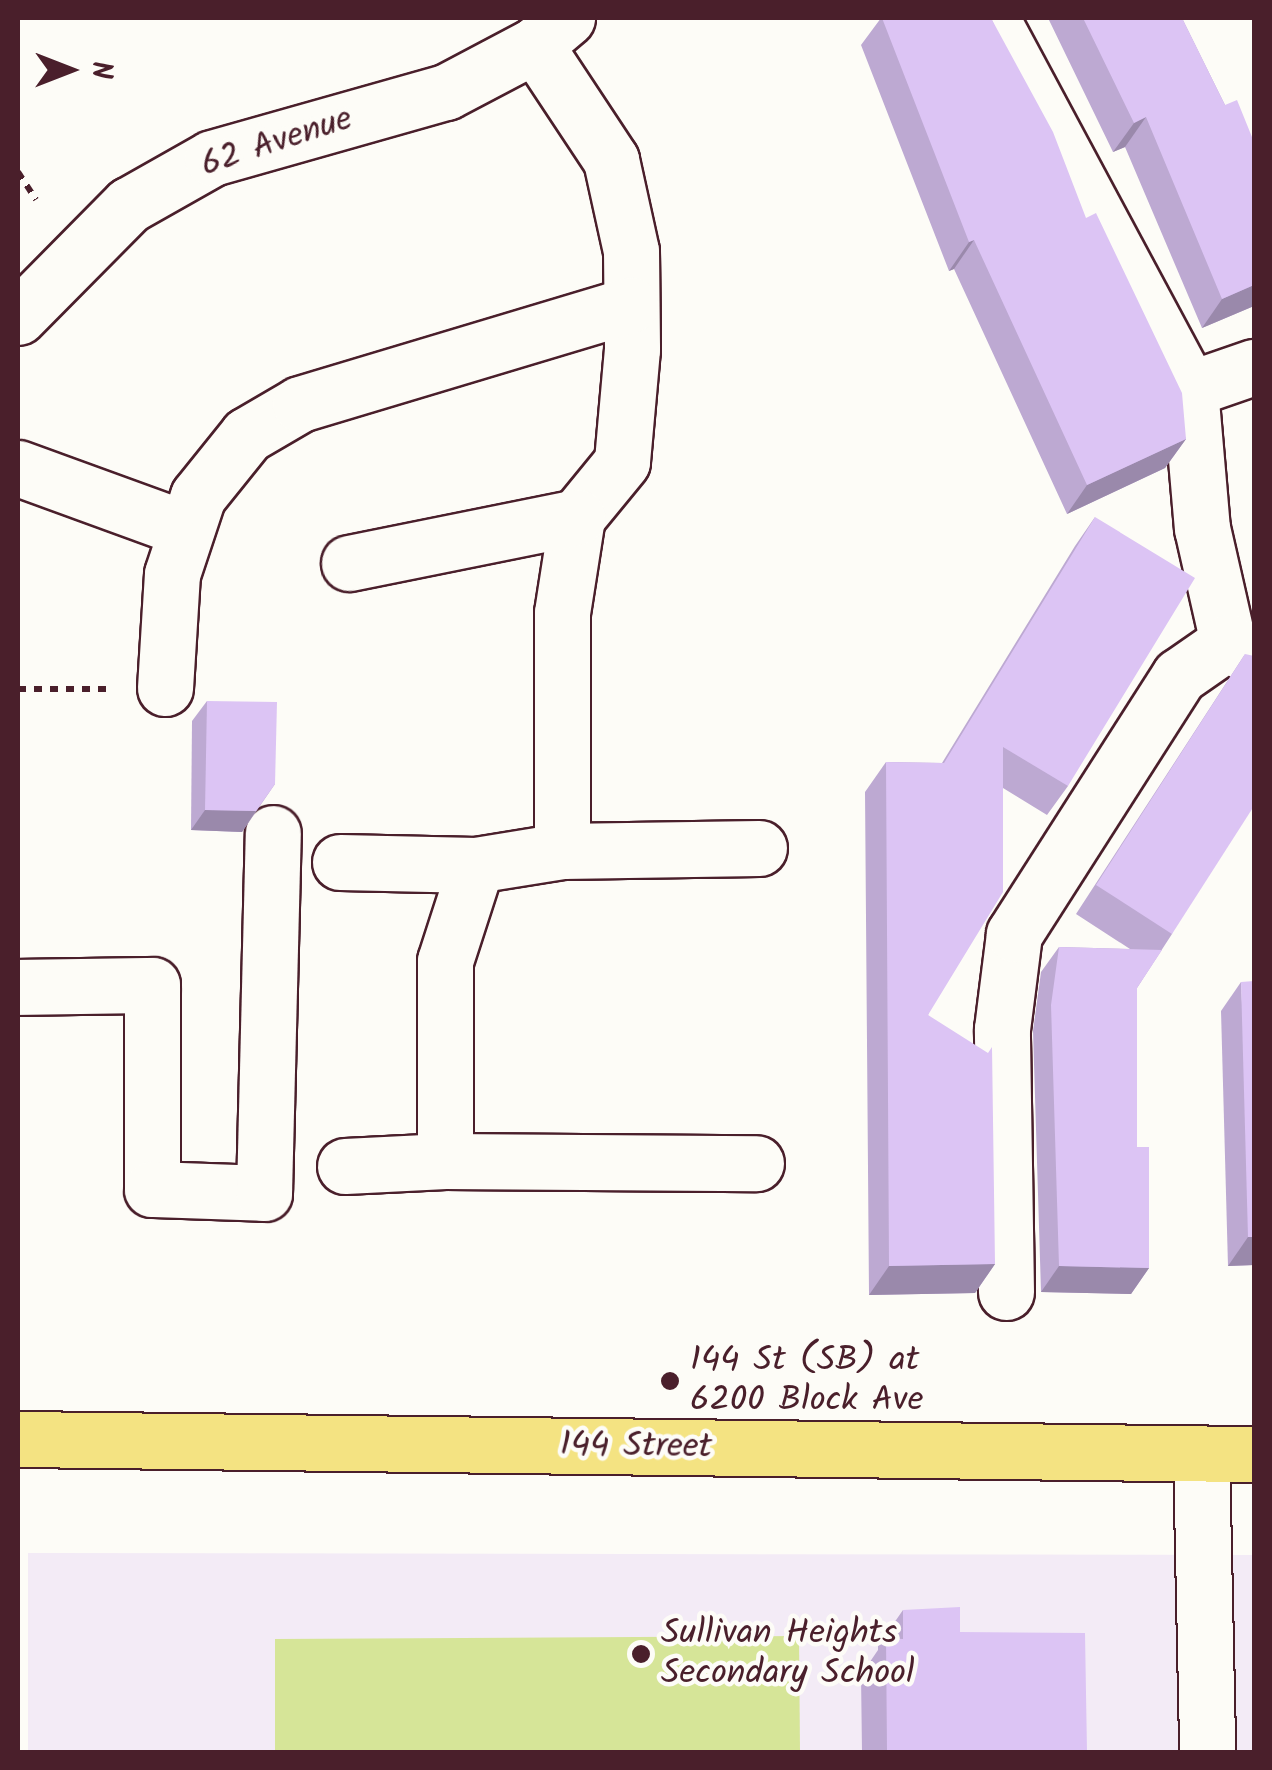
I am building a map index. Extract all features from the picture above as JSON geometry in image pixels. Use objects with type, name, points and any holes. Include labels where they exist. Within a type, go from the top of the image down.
[{"type":"main road","name":"144 Street","points":[[18,1439],[1254,1454]]},
{"type":"street","points":[[991,18],[1190,389],[1202,528],[1241,651],[1179,676],[1014,934],[1002,1029],[1006,1292]]},
{"type":"street","points":[[551,31],[611,160],[631,251],[622,462],[577,517],[562,613],[562,851]]},
{"type":"street","name":"62 Avenue","points":[[18,317],[129,205],[212,158],[446,92],[551,31]]},
{"type":"street","points":[[141,689],[198,496],[247,435],[300,404],[631,304]]},
{"type":"street","points":[[1190,389],[1254,367]]},
{"type":"street","points":[[18,468],[186,530]]},
{"type":"street","points":[[348,563],[577,517]]},
{"type":"street","points":[[18,987],[152,985],[152,1189],[264,1193],[273,833]]},
{"type":"street","points":[[340,862],[476,865],[562,851],[759,848]]},
{"type":"street","points":[[445,1160],[445,960],[476,865]]},
{"type":"street","points":[[345,1166],[445,1160],[756,1164]]},
{"type":"street","points":[[1201,1455],[1207,1752]]},
{"type":"path","points":[[18,172],[36,200]]},
{"type":"path","points":[[18,688],[141,689]]},
{"type":"shaded area","name":"Sullivan Heights Secondary School","points":[[28,1553],[1254,1555],[1254,1752],[28,1752]]},
{"type":"green space","points":[[799,1636],[800,1752],[275,1752],[275,1639]]},
{"type":"building","points":[[882,18],[991,18],[1053,132],[1086,218],[1096,213],[1182,393],[1186,439],[1087,485],[974,240],[969,242]]},
{"type":"building","points":[[1083,18],[1182,18],[1225,105],[1237,100],[1254,142],[1254,285],[1222,299],[1146,117],[1134,123]]},
{"type":"building","points":[[1095,517],[1195,578],[1068,786],[1003,747],[1003,892],[928,1015],[988,1053],[992,1047],[995,1264],[889,1266],[886,762],[944,763]]},
{"type":"building","points":[[1245,654],[1254,656],[1254,806],[1172,934],[1096,885]]},
{"type":"building","points":[[207,701],[277,702],[275,784],[256,811],[205,810]]},
{"type":"building","points":[[1059,947],[1162,950],[1137,988],[1137,1147],[1149,1147],[1149,1268],[1059,1266],[1051,1005]]},
{"type":"building","points":[[1254,981],[1254,1237],[1248,1237],[1241,982]]},
{"type":"building","points":[[960,1607],[960,1632],[1085,1633],[1087,1752],[887,1752],[886,1638],[903,1639],[903,1610]]},
{"type":"place","name":"144 St (SB) at 6200 Block Ave","points":[[670,1381]]},
{"type":"place","name":"Sullivan Heights Secondary School","points":[[641,1654]]}]
